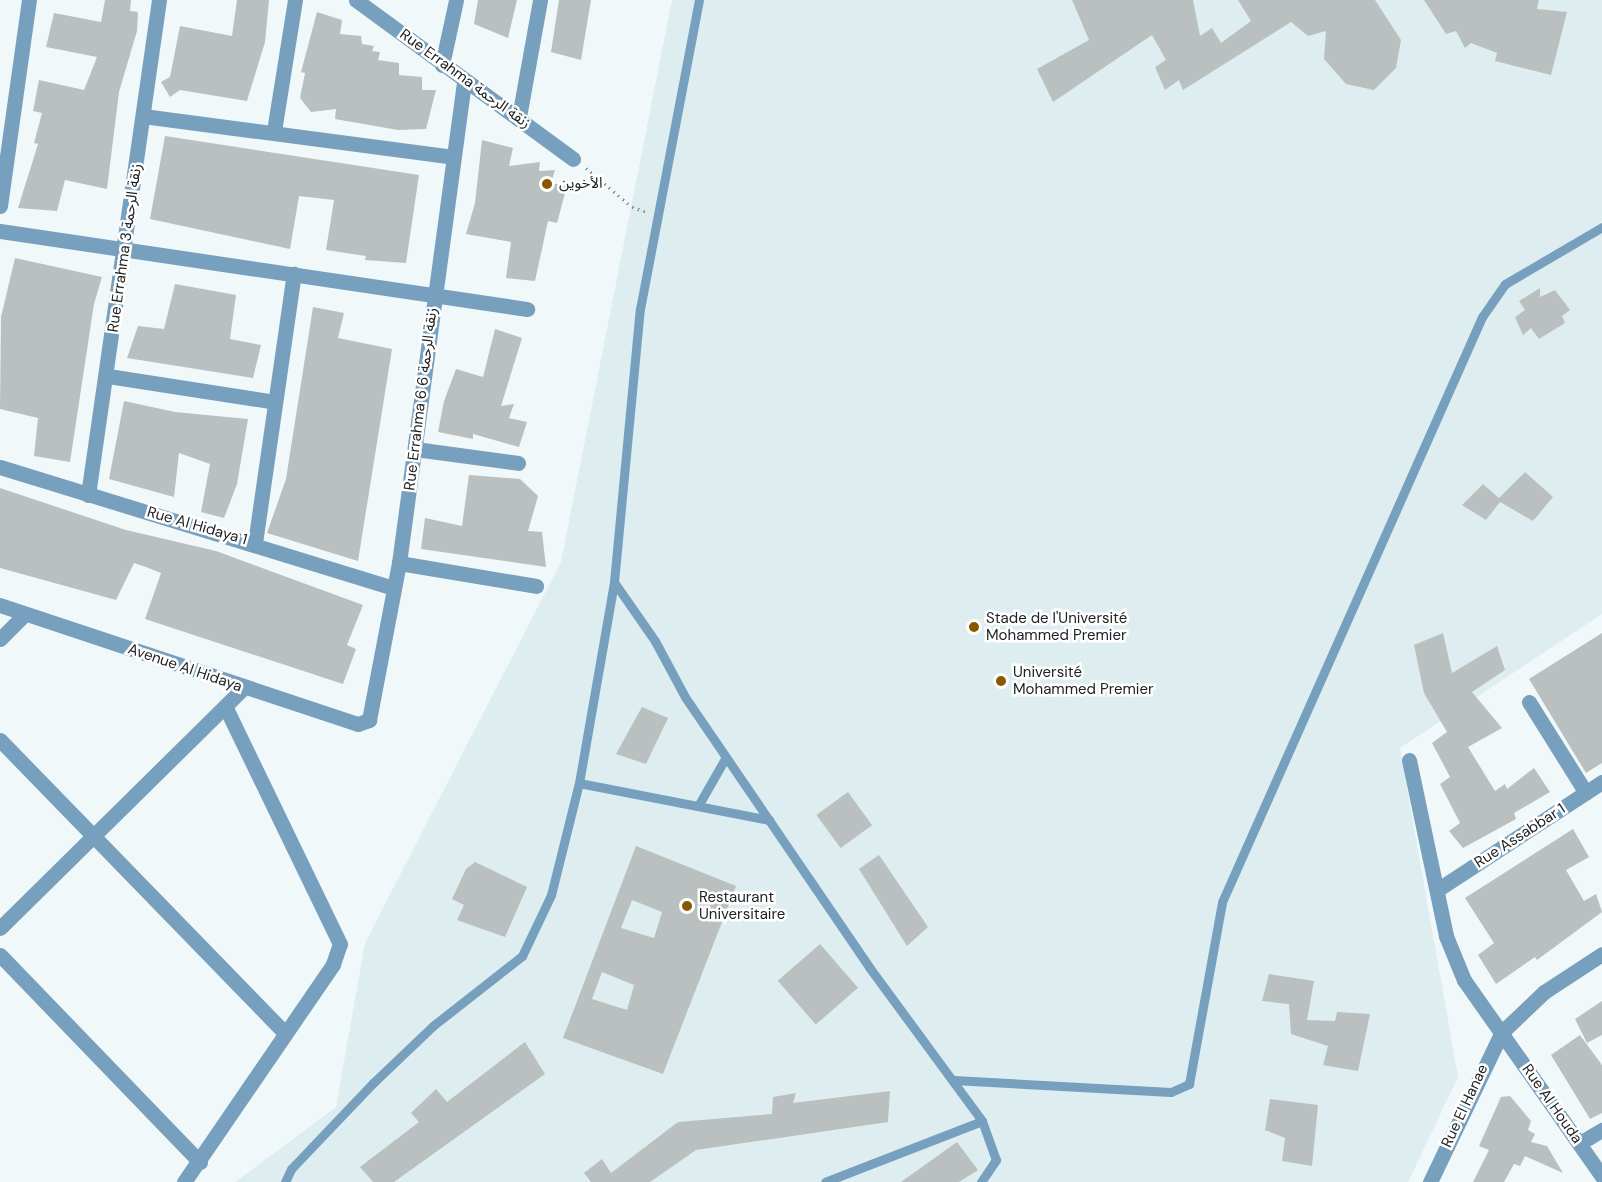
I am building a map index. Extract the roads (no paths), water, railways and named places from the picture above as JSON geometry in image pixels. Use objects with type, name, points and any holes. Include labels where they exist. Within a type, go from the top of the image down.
[{"type":"street","points":[[0,206],[28,0]]},
{"type":"street","name":"Rue Errahma 3 زنقة الرحمة","points":[[88,495],[108,376],[159,0]]},
{"type":"street","points":[[274,130],[296,0]]},
{"type":"street","name":"Rue Errahma زنقة الرحمة","points":[[356,0],[442,65],[519,117],[573,159]]},
{"type":"street","points":[[442,65],[456,0]]},
{"type":"street","points":[[519,117],[540,0]]},
{"type":"street","name":"Rue Errahma 6 6 زنقة الرحمة","points":[[370,718],[399,563],[416,449],[464,80]]},
{"type":"street","points":[[143,116],[274,130],[453,157]]},
{"type":"street","points":[[0,231],[527,309]]},
{"type":"street","points":[[255,543],[294,274]]},
{"type":"street","points":[[108,376],[275,402]]},
{"type":"street","points":[[416,449],[518,463]]},
{"type":"street","name":"Rue Al Hidaya 1","points":[[0,467],[255,543],[394,588]]},
{"type":"street","points":[[399,563],[536,586]]},
{"type":"street","name":"Avenue Al Hidaya","points":[[0,604],[243,688],[358,724],[370,718]]},
{"type":"street","points":[[0,639],[25,614]]},
{"type":"street","points":[[0,928],[243,688]]},
{"type":"street","points":[[1529,702],[1586,793]]},
{"type":"street","points":[[184,1182],[200,1162],[333,964],[340,940],[225,706]]},
{"type":"street","points":[[0,740],[285,1034]]},
{"type":"street","name":"Rue Al Houda","points":[[1409,760],[1446,936],[1464,980],[1602,1176]]},
{"type":"street","name":"Rue Assabbar 1","points":[[1437,890],[1602,782]]},
{"type":"street","points":[[1502,1032],[1544,992],[1602,954]]},
{"type":"street","points":[[0,955],[200,1162]]},
{"type":"street","name":"Rue El Hanae","points":[[1430,1182],[1502,1032]]},
{"type":"street","points":[[1580,1143],[1602,1130]]},
{"type":"lane","points":[[285,1182],[291,1169],[373,1083],[434,1025],[522,956],[551,895],[579,783],[614,582],[640,309],[699,0]]},
{"type":"lane","points":[[954,1080],[1171,1092],[1189,1084],[1222,902],[1482,317],[1505,284],[1602,227]]},
{"type":"lane","points":[[614,582],[639,616],[685,697],[726,758],[869,967],[982,1121],[996,1160],[981,1182]]},
{"type":"lane","points":[[698,806],[726,758]]},
{"type":"lane","points":[[579,783],[769,820]]},
{"type":"lane","points":[[825,1182],[982,1121]]},
{"type":"place","name":"الأخوين","points":[[547,184]]},
{"type":"place","name":"Stade de l'Université Mohammed Premier","points":[[974,627]]},
{"type":"place","name":"Université Mohammed Premier","points":[[1001,681]]},
{"type":"place","name":"Restaurant Universitaire","points":[[687,906]]}]
